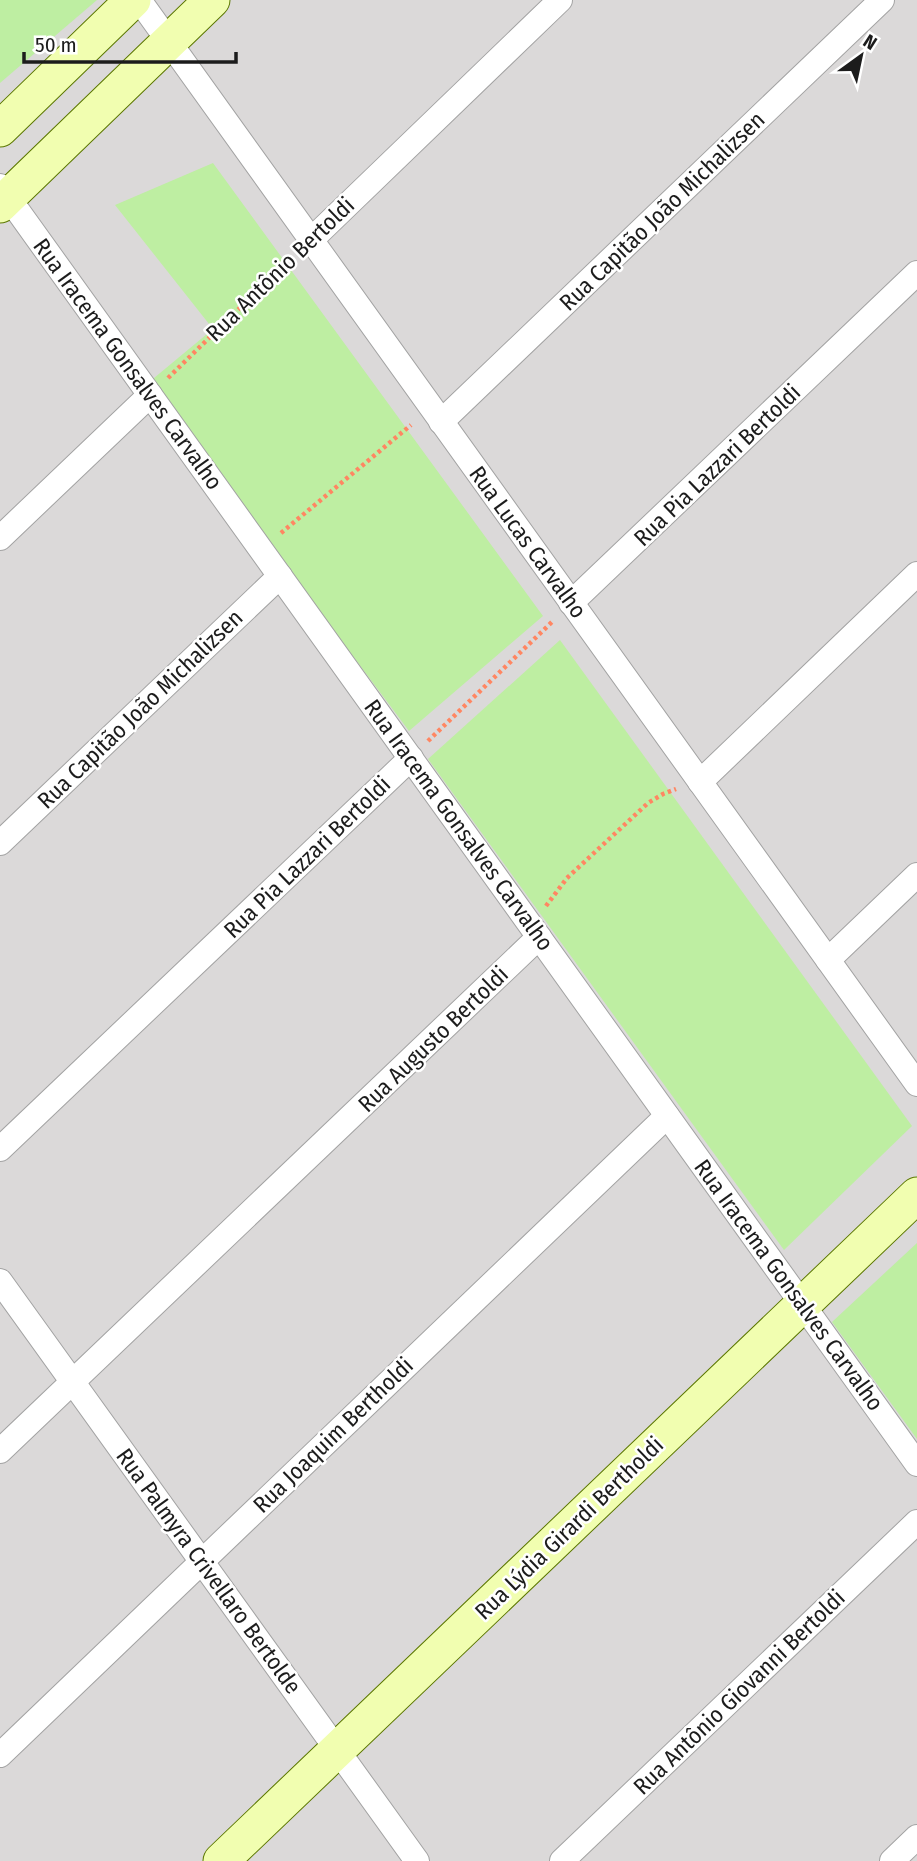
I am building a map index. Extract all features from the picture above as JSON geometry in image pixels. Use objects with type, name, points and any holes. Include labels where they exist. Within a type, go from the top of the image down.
[{"type":"street","points":[[0,129],[133,0]]},
{"type":"street","name":"Rua Lucas Carvalho","points":[[139,0],[917,1084]]},
{"type":"street","points":[[3,196],[212,0]]},
{"type":"street","name":"Rua Antônio Bertoldi","points":[[310,240],[560,0]]},
{"type":"street","name":"Rua Capitão João Michalizsen","points":[[436,415],[882,0]]},
{"type":"street","name":"Rua Iracema Gonsalves Carvalho","points":[[3,196],[150,395],[917,1464]]},
{"type":"street","name":"Rua Pia Lazzari Bertoldi","points":[[572,603],[917,273]]},
{"type":"street","points":[[0,538],[150,395]]},
{"type":"street","points":[[700,782],[917,574]]},
{"type":"street","name":"Rua Capitão João Michalizsen","points":[[0,843],[280,576]]},
{"type":"street","name":"Rua Pia Lazzari Bertoldi","points":[[0,1149],[411,758]]},
{"type":"street","points":[[828,960],[917,875]]},
{"type":"street","name":"Rua Augusto Bertoldi","points":[[0,1451],[540,937]]},
{"type":"street","name":"Rua Joaquim Bertholdi","points":[[0,1755],[667,1116]]},
{"type":"street","name":"Rua Lýdia Girardi Bertholdi","points":[[221,1861],[917,1195]]},
{"type":"street","name":"Rua Palmyra Crivellaro Bertolde","points":[[0,1281],[417,1861]]},
{"type":"street","name":"Rua Antônio Giovanni Bertoldi","points":[[562,1861],[917,1522]]},
{"type":"street","points":[[892,1861],[917,1837]]},
{"type":"path","name":"Rua Antônio Bertoldi","points":[[150,395],[310,240]]},
{"type":"path","points":[[261,549],[436,415]]},
{"type":"path","name":"Rua Pia Lazzari Bertoldi","points":[[411,758],[572,603]]},
{"type":"path","points":[[540,937],[546,906],[567,878],[648,803],[663,794],[700,782]]},
{"type":"shaded area","points":[[0,0],[917,0],[917,1861],[0,1861]]},
{"type":"green space","points":[[0,0],[97,0],[0,83]]},
{"type":"green space","points":[[213,163],[543,616],[409,731],[148,383],[213,329],[115,205]]},
{"type":"green space","points":[[560,640],[912,1126],[784,1250],[428,759]]},
{"type":"green space","points":[[917,1243],[917,1439],[832,1322]]}]
